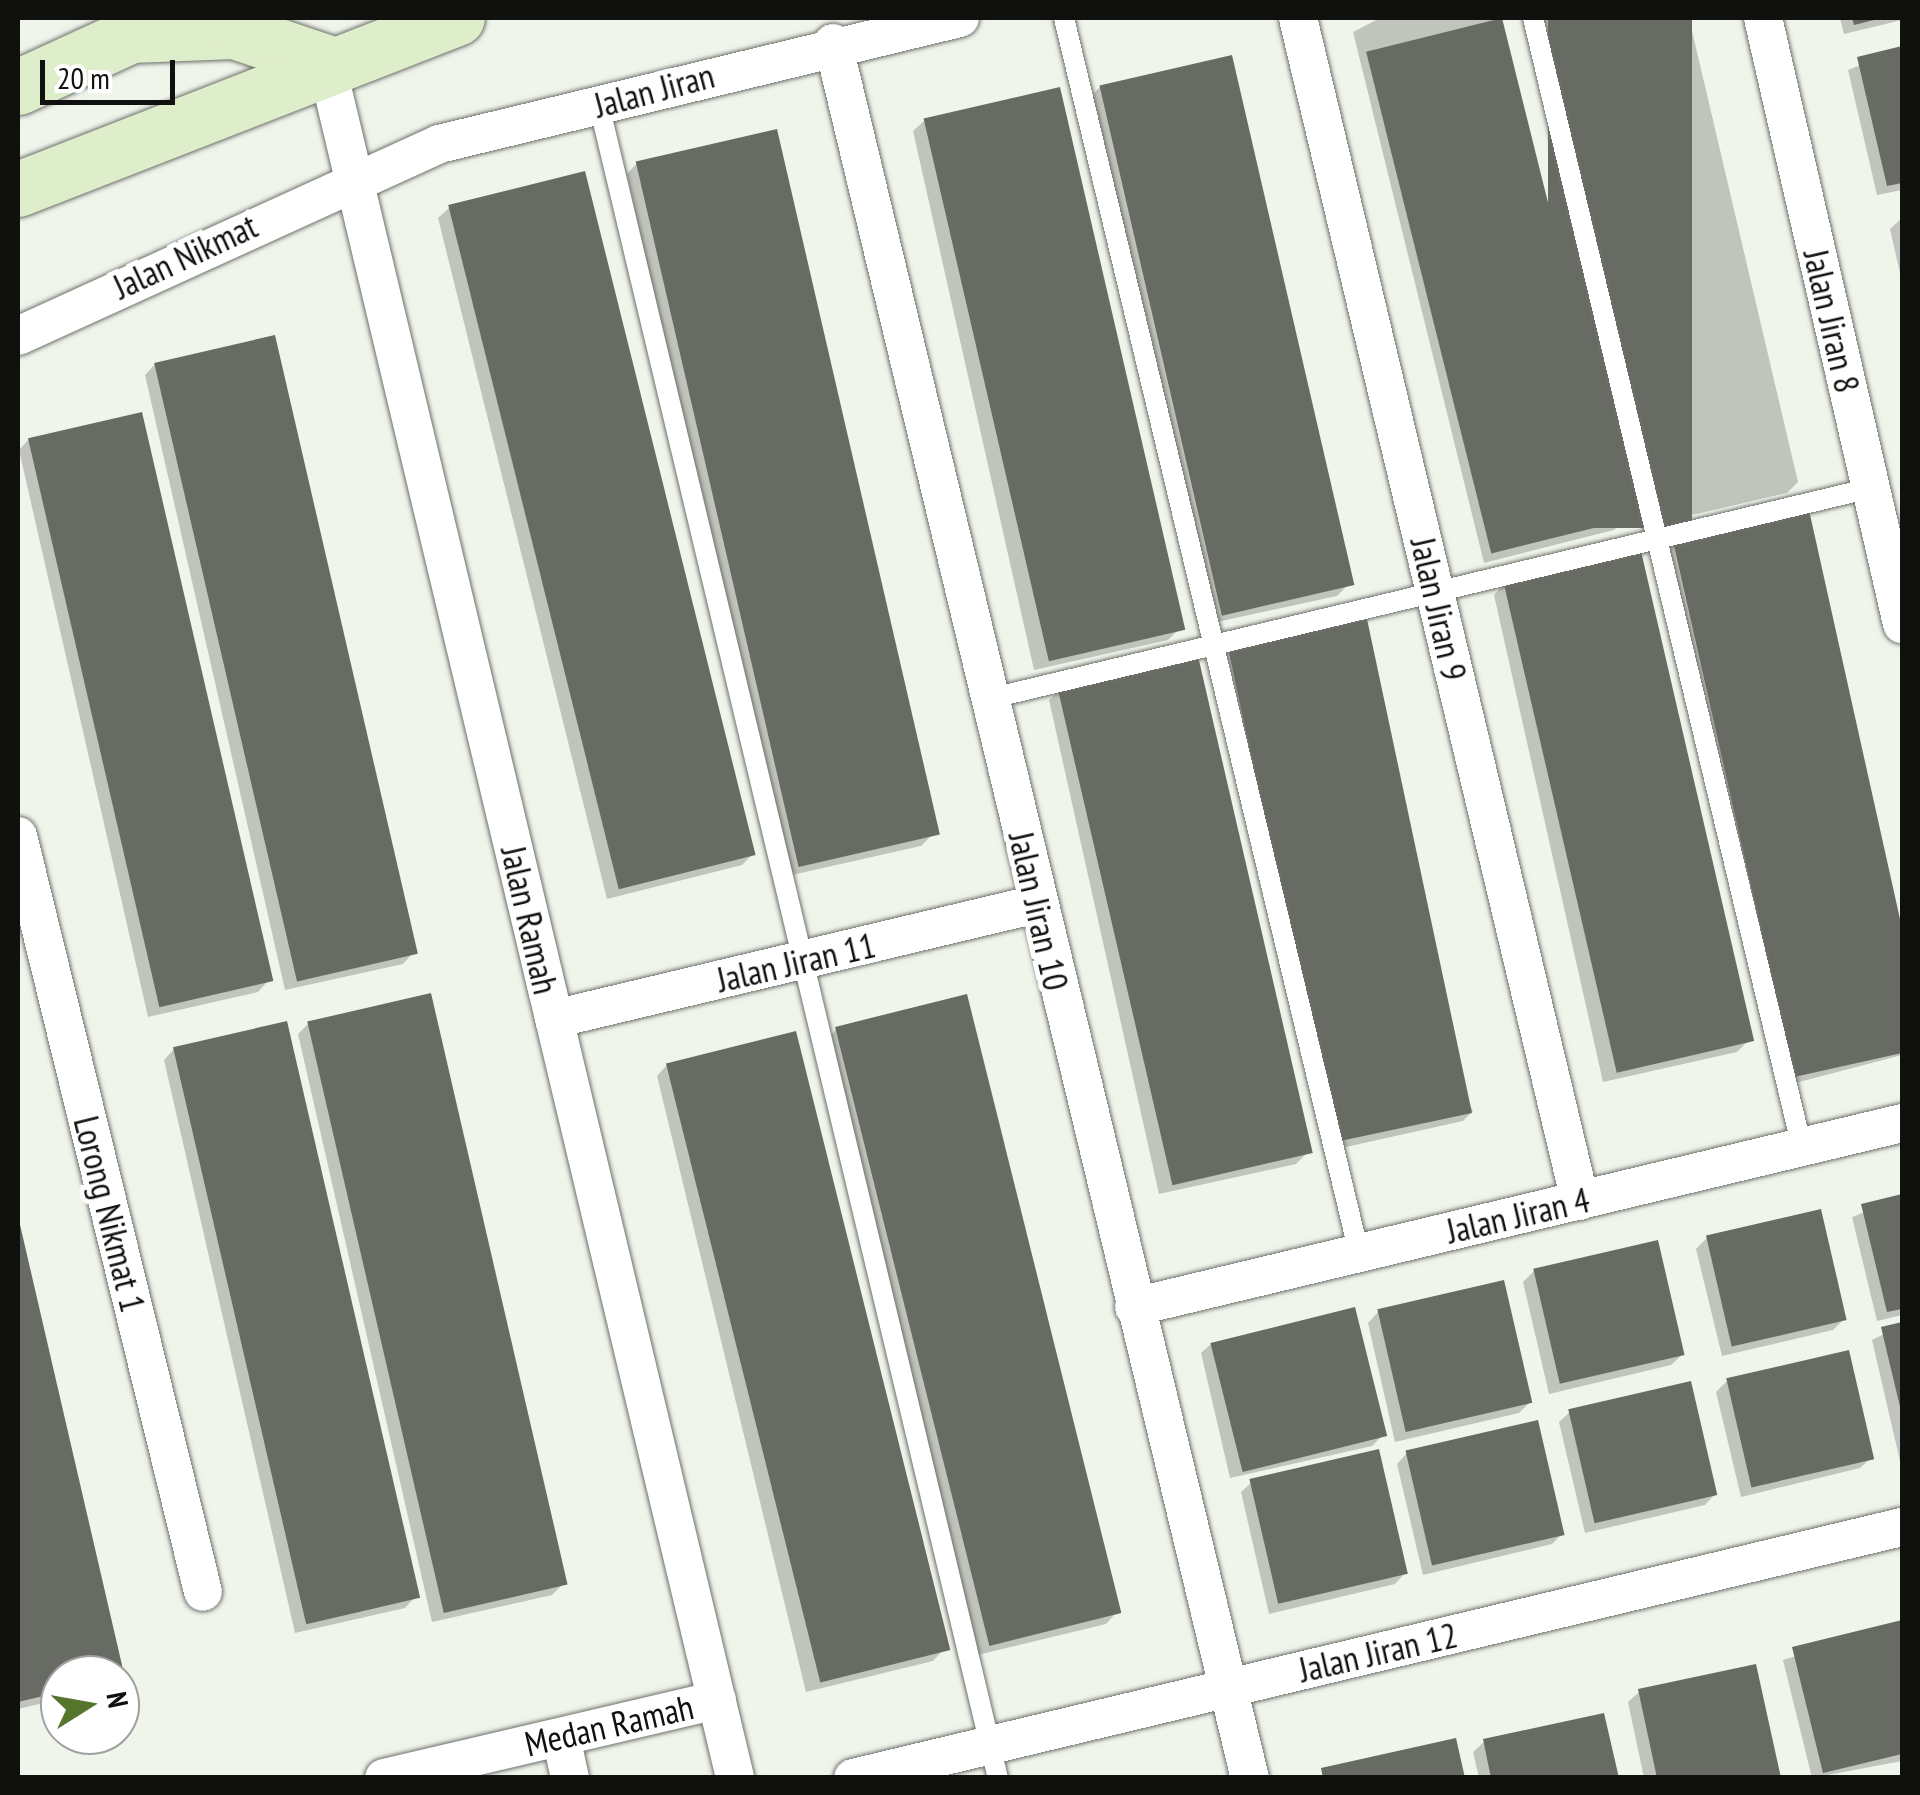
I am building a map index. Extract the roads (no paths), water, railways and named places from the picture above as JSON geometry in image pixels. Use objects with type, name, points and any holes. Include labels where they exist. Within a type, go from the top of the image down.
[{"type":"main road","points":[[18,87],[150,26],[329,40],[458,18]]},
{"type":"main road","points":[[18,189],[329,40]]},
{"type":"street","name":"Jalan Jiran","points":[[354,180],[439,144],[833,44],[960,18]]},
{"type":"street","name":"Jalan Jiran 9","points":[[1298,18],[1580,1201]]},
{"type":"street","name":"Jalan Jiran 8","points":[[1763,18],[1902,624]]},
{"type":"street","name":"Jalan Ramah","points":[[329,40],[354,180],[735,1778]]},
{"type":"street","name":"Jalan Jiran 10","points":[[833,44],[1225,1688],[1250,1778]]},
{"type":"street","name":"Jalan Nikmat","points":[[18,336],[354,180]]},
{"type":"street","name":"Lorong Nikmat 1","points":[[18,836],[203,1592]]},
{"type":"street","name":"Jalan Jiran 11","points":[[554,1020],[1038,904]]},
{"type":"street","name":"Jalan Jiran 4","points":[[1134,1307],[1902,1123]]},
{"type":"street","name":"Jalan Jiran 12","points":[[853,1778],[994,1761],[1225,1688],[1902,1527]]},
{"type":"street","name":"Medan Ramah","points":[[384,1778],[717,1700]]},
{"type":"street","points":[[560,1737],[570,1778]]},
{"type":"lane","points":[[1064,18],[1359,1253]]},
{"type":"lane","points":[[1533,18],[1802,1148]]},
{"type":"lane","points":[[599,105],[994,1761]]},
{"type":"lane","points":[[988,699],[1870,488]]}]
